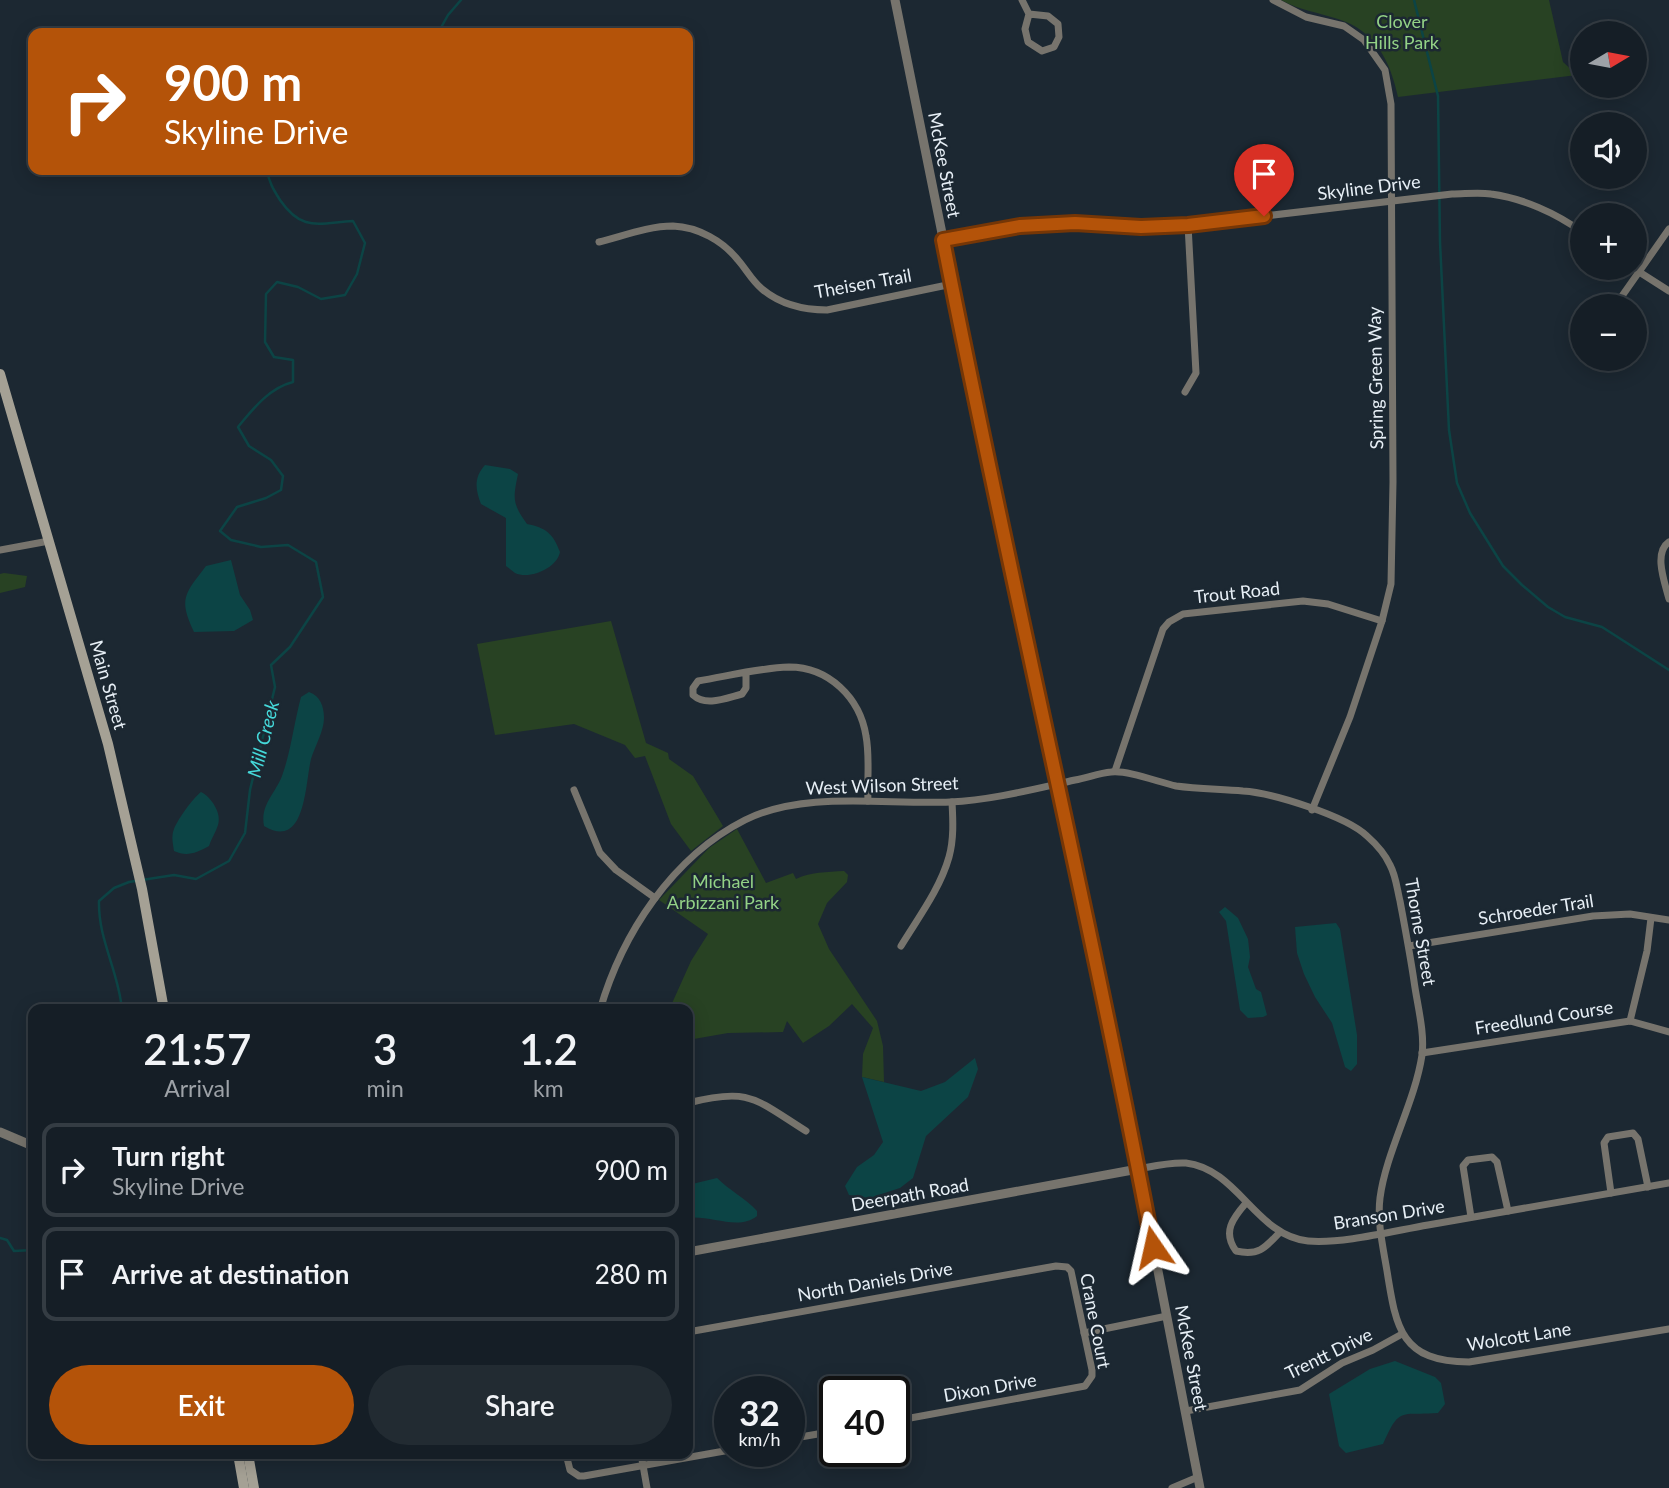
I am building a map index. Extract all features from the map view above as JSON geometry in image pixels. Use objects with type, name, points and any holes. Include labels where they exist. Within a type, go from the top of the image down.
[{"type":"main road","name":"Main Street","points":[[0,374],[108,744],[142,889],[163,1004]]},
{"type":"main road","points":[[239,1459],[244,1488]]},
{"type":"main road","points":[[249,1459],[254,1488]]},
{"type":"street","name":"McKee Street","points":[[895,0],[1007,556],[1138,1169],[1200,1488]]},
{"type":"street","points":[[1022,0],[1028,14],[1025,29],[1028,42],[1042,51],[1054,47],[1059,37],[1058,24],[1048,16],[1028,14]]},
{"type":"street","name":"Spring Green Way","points":[[1273,0],[1306,18],[1344,26],[1364,40],[1385,70],[1391,104],[1391,584],[1382,621],[1350,717],[1312,810]]},
{"type":"street","name":"Skyline Drive","points":[[943,240],[1020,226],[1075,223],[1141,227],[1188,225],[1452,194],[1492,194],[1523,202],[1570,223]]},
{"type":"street","points":[[1185,392],[1196,373],[1188,225]]},
{"type":"street","name":"Theisen Trail","points":[[599,243],[659,227],[693,229],[713,238],[732,252],[762,289],[781,302],[813,310],[827,310],[952,284]]},
{"type":"street","points":[[1647,256],[1669,229]]},
{"type":"street","points":[[1647,277],[1669,291]]},
{"type":"street","points":[[0,550],[49,541]]},
{"type":"street","points":[[1668,596],[1660,556],[1663,546],[1669,542]]},
{"type":"street","name":"Trout Road","points":[[1115,771],[1163,629],[1175,617],[1303,601],[1328,604],[1382,621]]},
{"type":"street","points":[[746,673],[746,688],[742,694],[708,702],[693,695],[692,688],[698,681],[746,673],[790,667],[811,670],[831,680],[846,693],[860,711],[867,737],[868,801]]},
{"type":"street","name":"Thorne Street","points":[[1057,784],[1115,771],[1182,787],[1256,792],[1339,819],[1360,830],[1384,854],[1395,879],[1409,946],[1422,1053],[1406,1115],[1380,1196],[1381,1233]]},
{"type":"street","name":"West Wilson Street","points":[[602,1004],[621,954],[655,898],[682,866],[706,845],[747,819],[796,804],[952,802],[1057,784]]},
{"type":"street","points":[[574,790],[600,853],[616,870],[655,898]]},
{"type":"street","points":[[901,946],[938,886],[949,858],[953,832],[952,802]]},
{"type":"street","name":"Schroeder Trail","points":[[1409,946],[1593,916],[1630,914],[1669,920]]},
{"type":"street","points":[[1630,1021],[1647,951],[1651,918]]},
{"type":"street","name":"Freedlund Course","points":[[1422,1053],[1630,1021],[1669,1032]]},
{"type":"street","points":[[693,1102],[723,1095],[746,1096],[806,1131]]},
{"type":"street","points":[[0,1132],[28,1144]]},
{"type":"street","points":[[1611,1193],[1604,1143],[1608,1138],[1633,1133],[1638,1139],[1648,1186]]},
{"type":"street","points":[[1471,1217],[1463,1166],[1468,1160],[1492,1157],[1497,1161],[1508,1211]]},
{"type":"street","name":"Branson Drive","points":[[1138,1169],[1170,1163],[1193,1164],[1215,1174],[1285,1236],[1306,1241],[1381,1233],[1669,1183]]},
{"type":"street","name":"Deerpath Road","points":[[693,1251],[1138,1169]]},
{"type":"street","points":[[1246,1203],[1233,1219],[1229,1229],[1229,1242],[1236,1251],[1248,1254],[1264,1249],[1280,1232]]},
{"type":"street","points":[[1381,1233],[1394,1316],[1402,1334]]},
{"type":"street","name":"North Daniels Drive","points":[[693,1331],[1056,1266],[1067,1267]]},
{"type":"street","name":"Crane Court","points":[[1067,1267],[1073,1276],[1092,1370],[1089,1382]]},
{"type":"street","points":[[1084,1333],[1167,1316]]},
{"type":"street","name":"Wolcott Lane","points":[[1402,1334],[1416,1349],[1436,1359],[1469,1363],[1669,1329]]},
{"type":"street","name":"Trentt Drive","points":[[1186,1412],[1300,1390],[1342,1363],[1402,1334]]},
{"type":"street","name":"Dixon Drive","points":[[910,1418],[1080,1388],[1089,1382]]},
{"type":"street","points":[[693,1456],[714,1453]]},
{"type":"street","points":[[567,1459],[573,1474],[584,1476],[678,1459]]},
{"type":"street","points":[[642,1459],[647,1488]]},
{"type":"street","points":[[1172,1488],[1198,1477]]},
{"type":"green space","name":"Clover Hills Park","points":[[1281,0],[1549,0],[1563,62],[1570,68],[1570,76],[1398,97],[1391,71],[1372,39],[1351,24]]},
{"type":"green space","points":[[0,574],[27,576],[25,587],[0,593]]},
{"type":"green space","points":[[611,621],[646,743],[668,753],[669,759],[693,776],[723,826],[691,851],[671,824],[645,756],[635,758],[625,745],[574,724],[495,735],[477,644]]},
{"type":"green space","name":"Michael Arbizzani Park","points":[[737,829],[766,883],[793,873],[796,879],[825,872],[844,871],[848,875],[847,882],[827,903],[818,924],[829,949],[877,1021],[883,1046],[884,1082],[862,1077],[863,1054],[873,1028],[852,1004],[829,1026],[803,1043],[787,1021],[783,1032],[728,1033],[693,1039],[693,1004],[672,1004],[691,961],[708,934],[659,900],[709,848]]},
{"type":"shaded area","points":[[485,465],[510,469],[518,474],[516,506],[527,524],[548,533],[560,552],[548,568],[535,574],[521,575],[506,566],[506,518],[481,504],[478,493],[477,479]]},
{"type":"shaded area","points":[[231,560],[240,595],[253,620],[234,631],[194,632],[185,604],[189,590],[206,566]]},
{"type":"shaded area","points":[[309,692],[319,699],[322,706],[323,728],[311,759],[301,811],[288,830],[278,831],[264,826],[264,812],[285,766],[301,697]]},
{"type":"shaded area","points":[[201,792],[212,801],[219,820],[209,846],[192,853],[174,851],[174,829]]},
{"type":"shaded area","points":[[1225,907],[1238,918],[1248,939],[1248,967],[1256,989],[1261,992],[1267,1015],[1263,1017],[1248,1018],[1240,1010],[1226,921],[1219,912]]},
{"type":"shaded area","points":[[1336,923],[1340,929],[1357,1035],[1357,1064],[1351,1071],[1345,1067],[1332,1023],[1315,997],[1297,953],[1295,927]]},
{"type":"shaded area","points":[[975,1058],[978,1069],[968,1097],[926,1136],[913,1178],[900,1188],[869,1198],[849,1195],[845,1186],[857,1167],[874,1155],[883,1142],[862,1077],[921,1091],[945,1082]]},
{"type":"shaded area","points":[[717,1178],[752,1206],[757,1211],[757,1216],[742,1222],[693,1218],[693,1184]]},
{"type":"shaded area","points":[[1395,1361],[1435,1377],[1441,1383],[1445,1404],[1438,1413],[1403,1415],[1394,1423],[1383,1444],[1346,1453],[1339,1446],[1329,1394],[1370,1369]]},
{"type":"waterway","name":"Mill Creek","points":[[441,28],[461,0]]},
{"type":"waterway","points":[[1414,0],[1438,96],[1440,242],[1449,430],[1457,483],[1470,513],[1503,566],[1522,585],[1548,607],[1565,617],[1602,627],[1669,670]]},
{"type":"waterway","name":"Mill Creek","points":[[121,1004],[105,943],[99,901],[114,888],[129,882],[174,875],[196,879],[229,861],[245,833],[250,790],[275,687],[271,665],[290,647],[323,597],[316,562],[288,545],[261,547],[231,540],[220,531],[237,507],[281,490],[283,476],[271,460],[249,446],[238,427],[269,394],[293,382],[293,360],[274,357],[265,342],[266,294],[277,282],[298,287],[321,299],[345,295],[357,274],[365,243],[353,221],[320,224],[296,217],[278,196],[268,175]]},
{"type":"waterway","name":"Mill Creek","points":[[0,1238],[7,1240],[14,1251],[28,1250]]},
{"type":"route","points":[[1153,1247],[943,240],[1020,226],[1075,223],[1141,227],[1188,225],[1264,216]]}]
